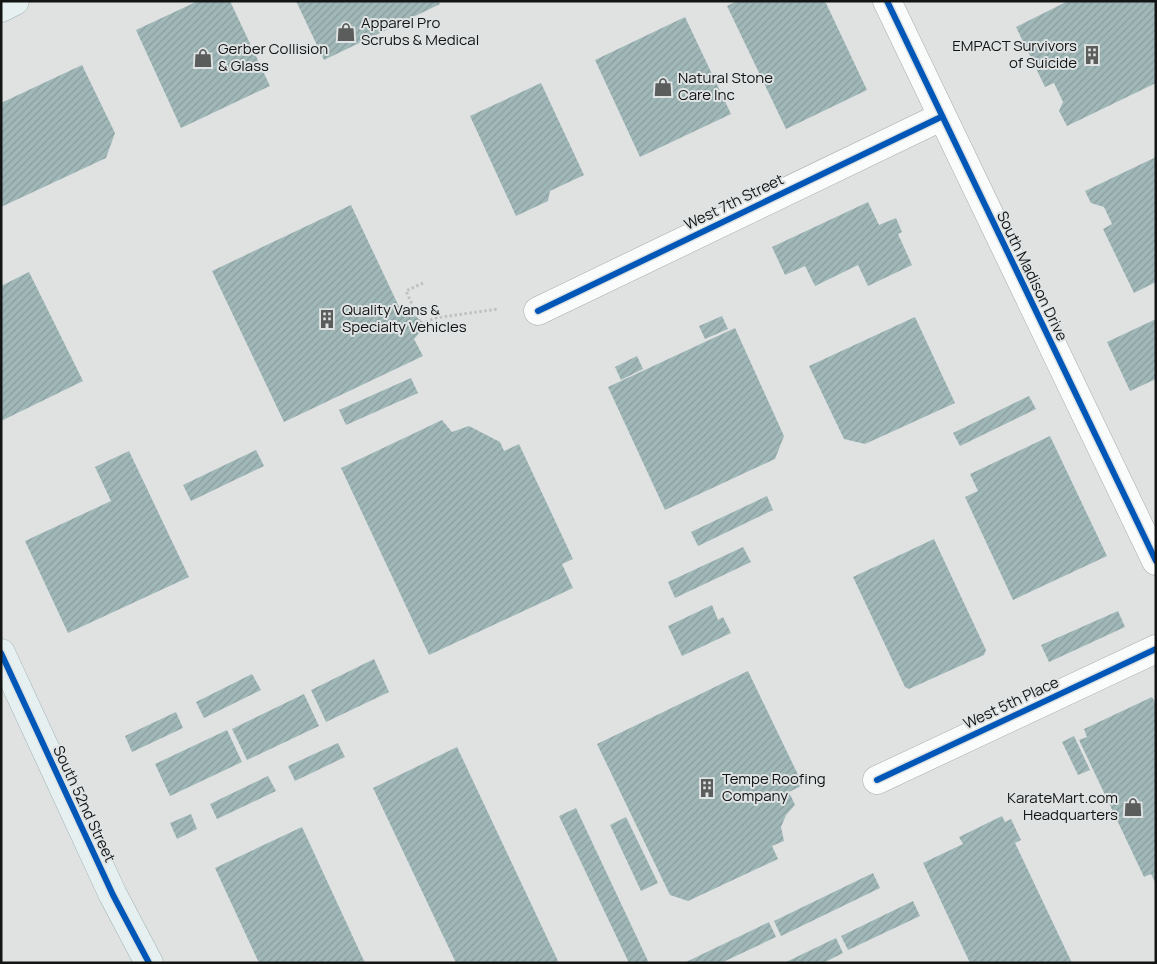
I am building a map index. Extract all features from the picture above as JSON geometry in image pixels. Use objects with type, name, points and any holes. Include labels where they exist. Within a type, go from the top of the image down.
[{"type":"main road","points":[[1,8],[15,1]]},
{"type":"main road","name":"South 52nd Street","points":[[1,653],[112,895],[149,963]]},
{"type":"street","name":"South Madison Drive","points":[[888,1],[941,116],[1156,561]]},
{"type":"street","name":"West 7th Street","points":[[538,311],[941,116]]},
{"type":"street","name":"West 5th Place","points":[[877,780],[1156,650]]},
{"type":"path","points":[[423,283],[406,291],[421,324],[435,318],[498,309]]},
{"type":"building","name":"Gerber Collision & Glass","points":[[198,1],[230,1],[270,86],[181,128],[136,30]]},
{"type":"building","name":"Apparel Pro Scrubs & Medical","points":[[296,1],[438,1],[440,4],[324,60]]},
{"type":"building","points":[[737,1],[825,1],[867,90],[786,129],[727,6]]},
{"type":"building","name":"EMPACT Survivors of Suicide","points":[[1068,1],[1156,1],[1156,83],[1067,126],[1059,111],[1063,102],[1054,83],[1045,87],[1016,27]]},
{"type":"building","name":"Natural Stone Care Inc","points":[[685,17],[731,114],[640,157],[595,60]]},
{"type":"building","points":[[82,65],[115,133],[106,158],[1,207],[1,103]]},
{"type":"building","points":[[541,83],[584,175],[550,191],[548,201],[516,216],[470,116]]},
{"type":"building","points":[[1156,157],[1156,282],[1134,293],[1103,229],[1112,224],[1104,207],[1091,203],[1085,191]]},
{"type":"building","points":[[868,202],[879,225],[896,218],[902,232],[898,234],[912,265],[868,286],[858,265],[815,286],[805,266],[785,275],[772,247]]},
{"type":"building","name":"Quality Vans & Specialty Vehicles","points":[[351,205],[402,313],[408,310],[426,325],[414,339],[423,356],[284,422],[212,271]]},
{"type":"building","points":[[29,272],[83,381],[1,421],[1,286]]},
{"type":"building","points":[[722,316],[728,329],[705,339],[699,326]]},
{"type":"building","points":[[915,317],[955,403],[865,444],[844,439],[809,366]]},
{"type":"building","points":[[1156,319],[1156,379],[1130,391],[1107,342]]},
{"type":"building","points":[[735,328],[784,436],[775,459],[665,510],[608,387]]},
{"type":"building","points":[[637,356],[643,369],[621,380],[615,367]]},
{"type":"building","points":[[411,378],[418,393],[346,425],[339,410]]},
{"type":"building","points":[[1029,396],[1036,409],[960,446],[953,433]]},
{"type":"building","points":[[442,420],[452,432],[469,426],[500,442],[504,451],[519,444],[573,559],[562,564],[573,588],[429,655],[341,468]]},
{"type":"building","points":[[1050,436],[1107,556],[1013,600],[965,497],[978,491],[970,474]]},
{"type":"building","points":[[256,450],[264,466],[191,501],[183,485]]},
{"type":"building","points":[[129,451],[189,577],[68,633],[25,541],[111,501],[95,467]]},
{"type":"building","points":[[767,496],[773,510],[698,546],[691,532]]},
{"type":"building","points":[[934,539],[986,650],[984,655],[909,689],[905,687],[853,577]]},
{"type":"building","points":[[743,547],[751,562],[675,598],[668,582]]},
{"type":"building","points":[[712,605],[718,620],[723,617],[731,633],[682,656],[668,626]]},
{"type":"building","points":[[1118,611],[1125,627],[1049,662],[1041,645]]},
{"type":"building","points":[[374,659],[389,692],[326,722],[311,690]]},
{"type":"building","name":"Tempe Roofing Company","points":[[748,671],[803,785],[789,792],[795,805],[786,815],[781,827],[784,841],[772,846],[778,859],[688,901],[670,895],[597,744]]},
{"type":"building","points":[[252,674],[261,690],[204,718],[196,702]]},
{"type":"building","points":[[304,694],[319,726],[247,760],[232,729]]},
{"type":"building","name":"KarateMart.com Headquarters","points":[[1152,697],[1156,704],[1156,884],[1151,874],[1144,877],[1079,740],[1087,737],[1084,729]]},
{"type":"building","points":[[176,712],[183,728],[132,752],[125,736]]},
{"type":"building","points":[[227,730],[242,762],[170,796],[155,764]]},
{"type":"building","points":[[1074,736],[1090,770],[1078,775],[1062,742]]},
{"type":"building","points":[[338,743],[345,757],[295,781],[288,766]]},
{"type":"building","points":[[457,747],[559,963],[456,963],[373,788]]},
{"type":"building","points":[[268,776],[276,791],[217,819],[210,804]]},
{"type":"building","points":[[576,808],[649,963],[629,963],[559,816]]},
{"type":"building","points":[[191,814],[197,829],[177,839],[170,823]]},
{"type":"building","points":[[1002,816],[1005,822],[1011,819],[1021,840],[1015,843],[1072,963],[970,963],[923,863],[963,844],[959,837]]},
{"type":"building","points":[[626,817],[658,883],[641,891],[610,825]]},
{"type":"building","points":[[302,827],[365,963],[259,963],[215,868]]},
{"type":"building","points":[[873,873],[880,888],[781,936],[774,921]]},
{"type":"building","points":[[913,901],[920,916],[848,950],[841,936]]},
{"type":"building","points":[[769,922],[776,937],[721,963],[684,963]]},
{"type":"building","points":[[836,938],[843,953],[823,963],[784,963]]},
{"type":"cycle path","points":[[887,1],[1156,561]]},
{"type":"cycle path","points":[[538,311],[941,117]]},
{"type":"cycle path","points":[[877,780],[1156,649]]},
{"type":"cycle path","points":[[1,653],[113,895],[149,963]]},
{"type":"place","name":"Apparel Pro Scrubs & Medical","points":[[346,32]]},
{"type":"place","name":"EMPACT Survivors of Suicide","points":[[1092,55]]},
{"type":"place","name":"Gerber Collision & Glass","points":[[203,58]]},
{"type":"place","name":"Natural Stone Care Inc","points":[[663,87]]},
{"type":"place","name":"Quality Vans & Specialty Vehicles","points":[[327,319]]},
{"type":"place","name":"Tempe Roofing Company","points":[[707,788]]},
{"type":"place","name":"KarateMart.com Headquarters","points":[[1133,807]]}]
